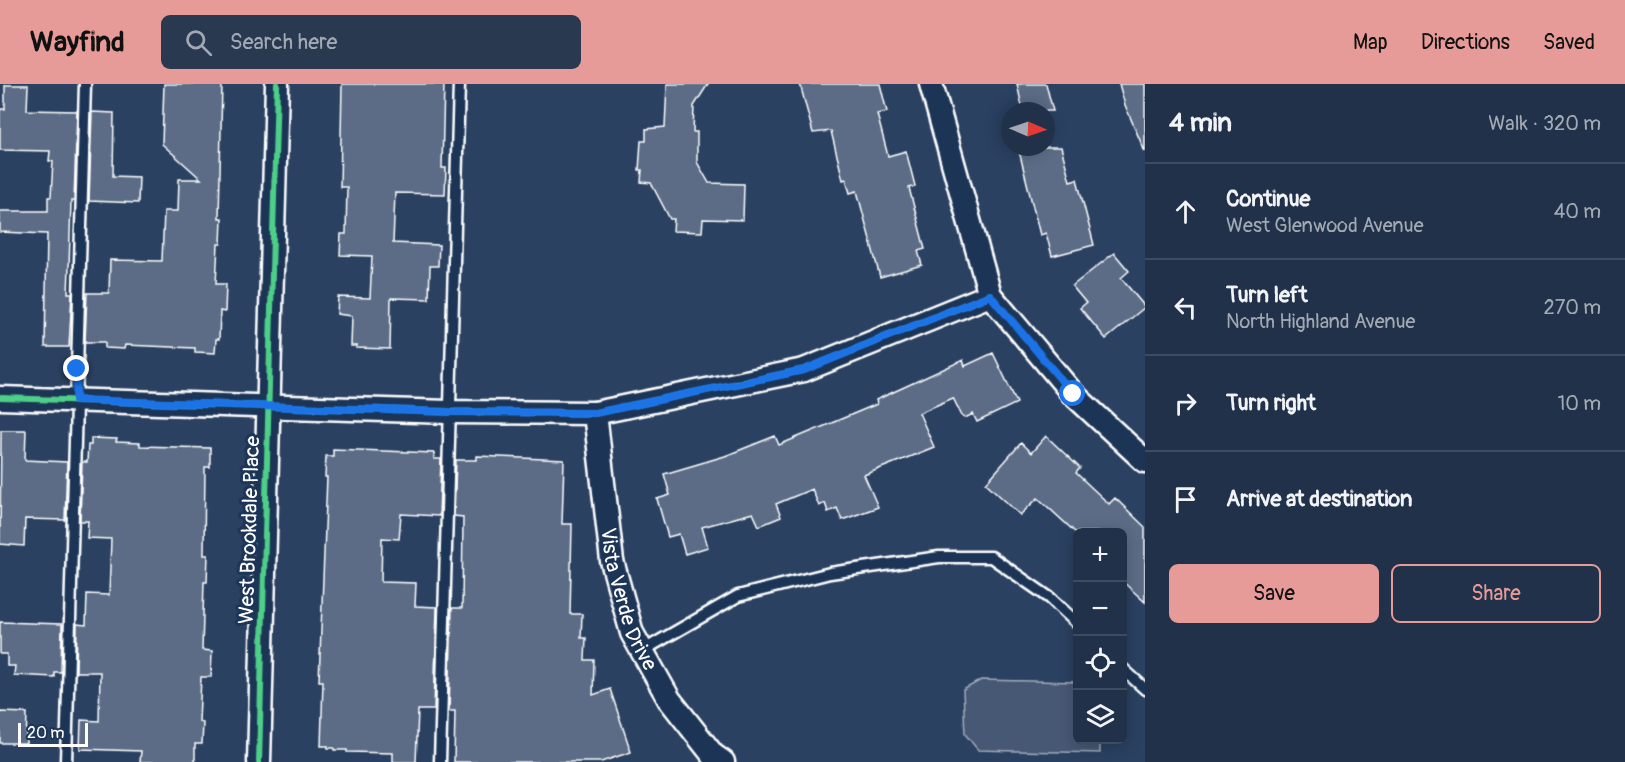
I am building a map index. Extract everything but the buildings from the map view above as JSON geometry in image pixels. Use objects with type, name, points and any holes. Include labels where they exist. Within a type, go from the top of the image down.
[{"type":"street","name":"West Brookdale Place","points":[[259,762],[278,84]]},
{"type":"street","points":[[931,84],[990,295],[1073,394],[1145,461]]},
{"type":"street","points":[[0,398],[449,412],[595,413],[804,370],[990,295]]},
{"type":"street","name":"Vista Verde Drive","points":[[595,413],[612,561],[632,633],[669,699],[715,760]]},
{"type":"lane","points":[[66,762],[85,84]]},
{"type":"lane","points":[[440,762],[459,84]]},
{"type":"lane","points":[[642,651],[738,596],[830,573],[939,557],[991,557],[1050,598],[1073,620]]},
{"type":"lane","points":[[1127,673],[1145,689]]},
{"type":"shaded area","points":[[981,680],[1073,682],[1073,744],[1100,744],[1100,753],[978,750],[965,734],[963,690]]},
{"type":"cycle path","points":[[259,762],[277,84]]},
{"type":"cycle path","points":[[0,398],[449,412],[595,413],[804,370],[990,295]]},
{"type":"route","points":[[77,369],[76,400],[449,412],[595,413],[804,370],[990,295],[1073,394]]}]
